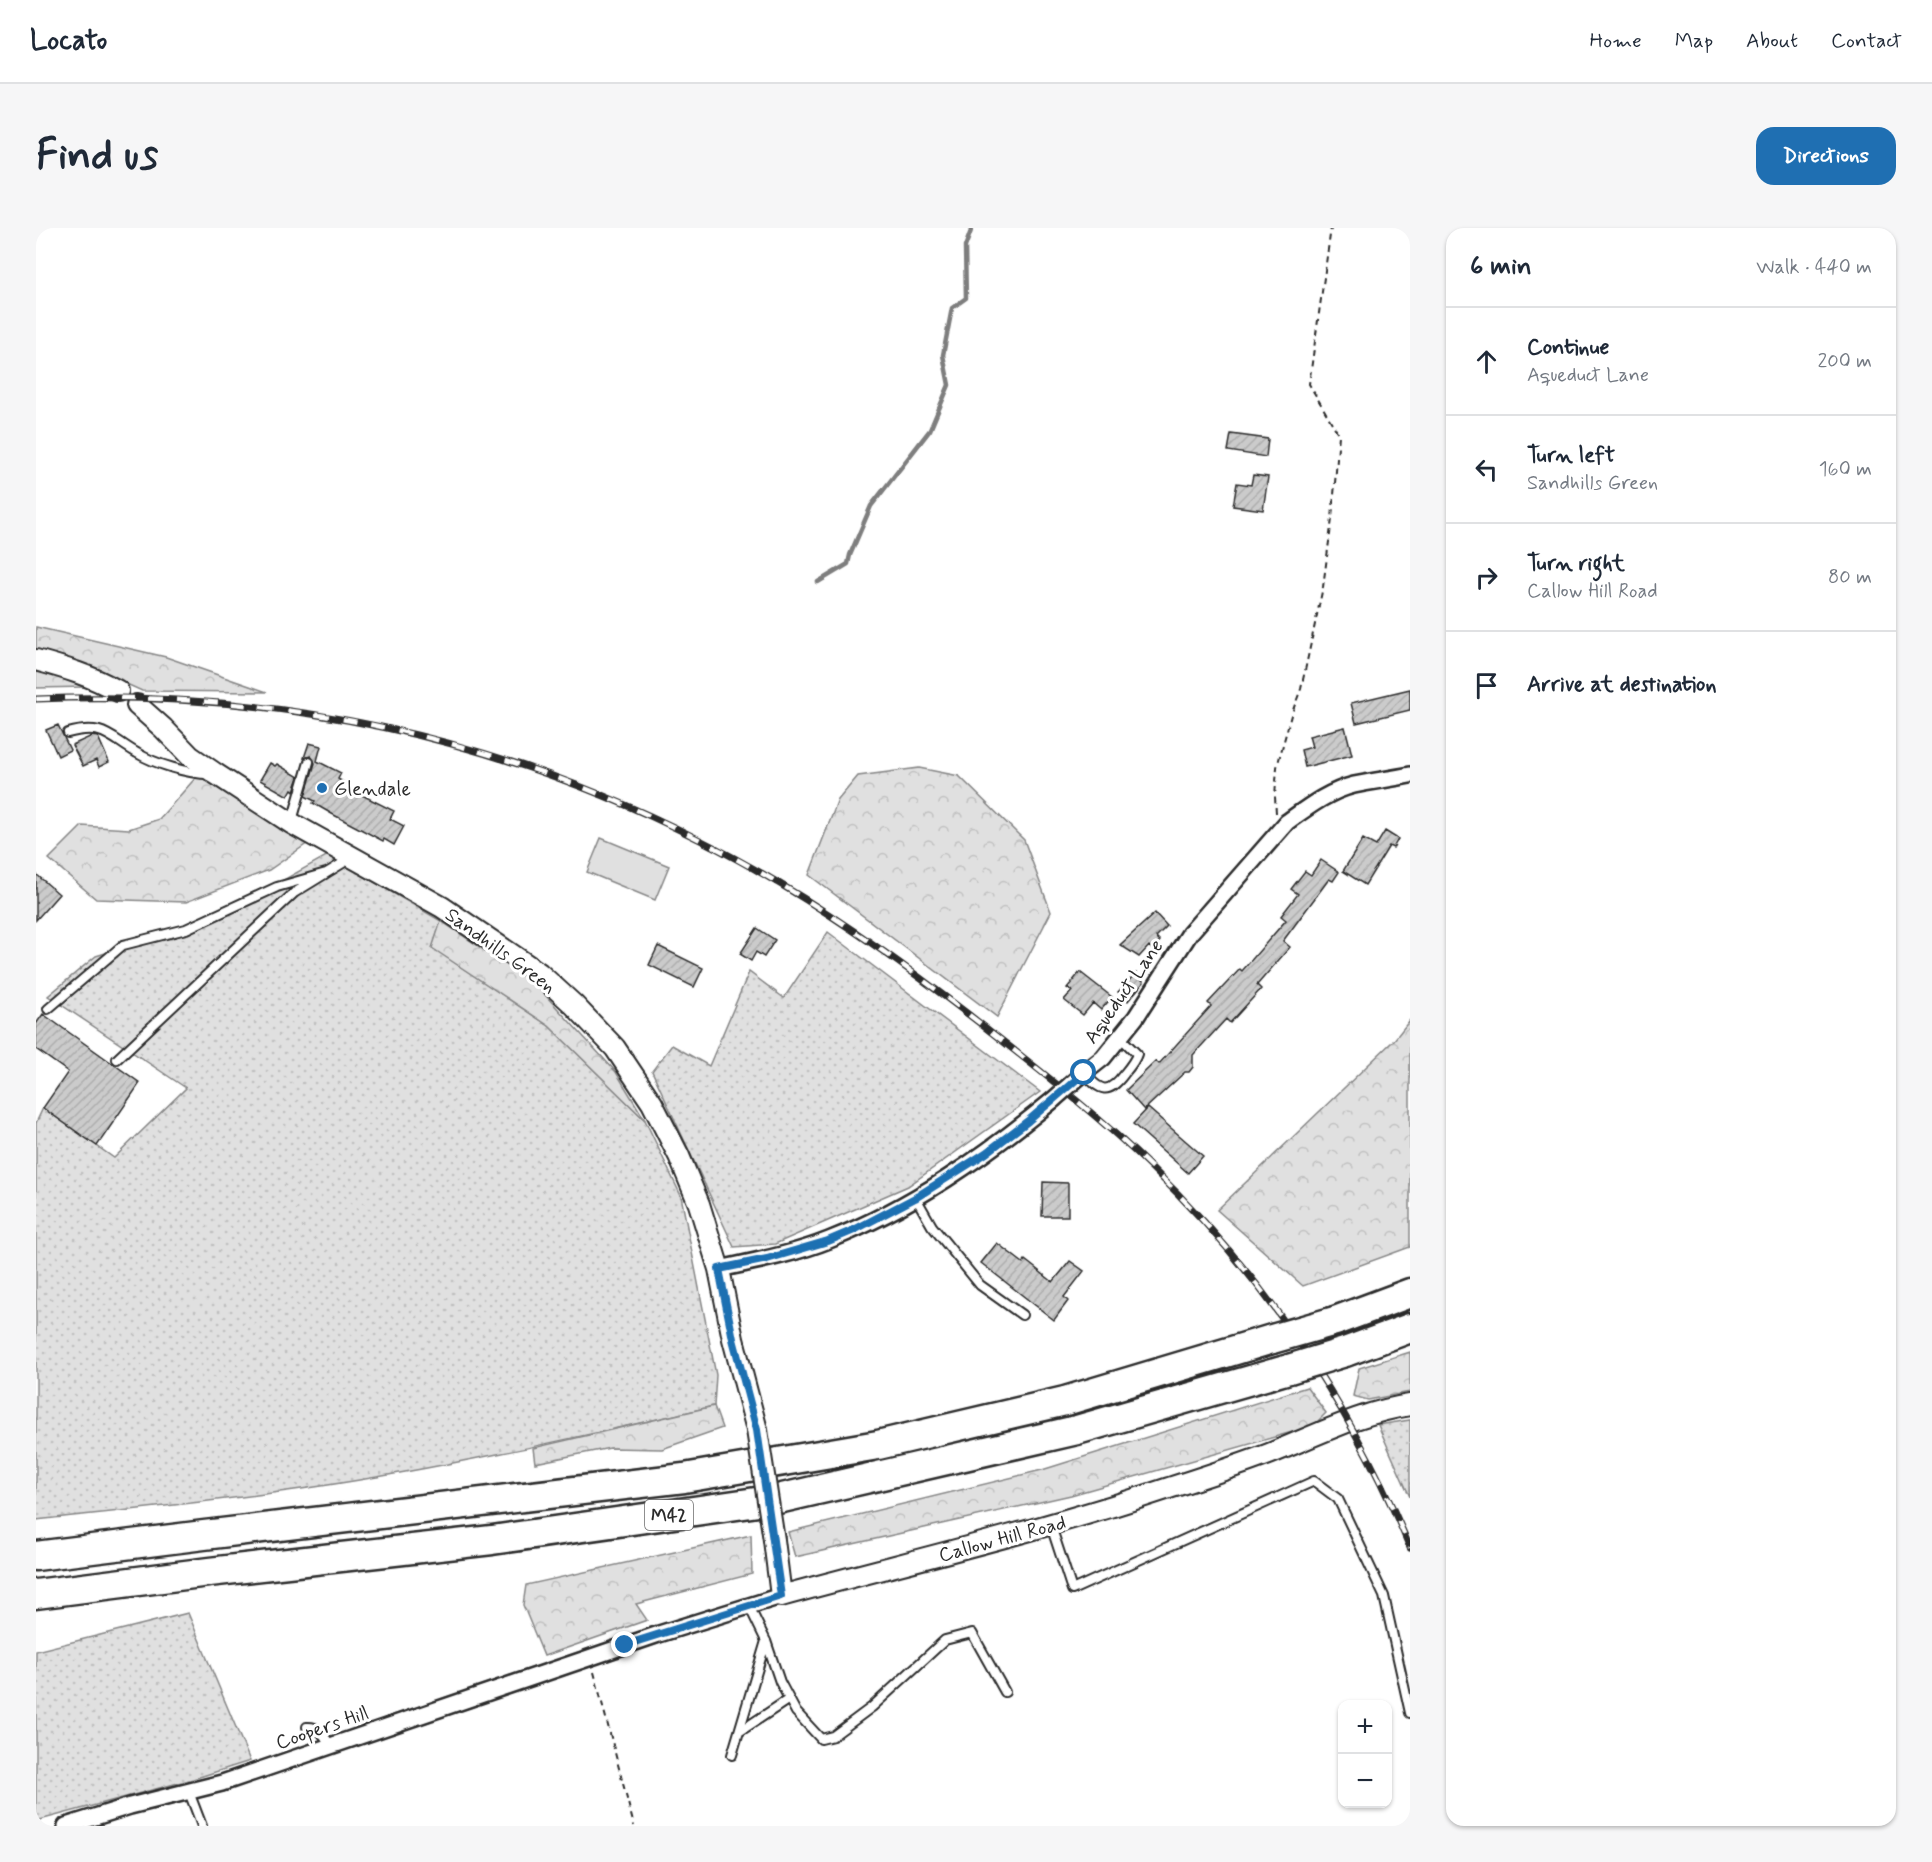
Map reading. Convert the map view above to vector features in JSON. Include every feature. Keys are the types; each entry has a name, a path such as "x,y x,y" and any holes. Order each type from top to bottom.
{"highway":[{"name":"M42","path":"36,1556 684,1478 878,1445 1065,1401 1335,1321 1410,1293"},
{"name":"M42","path":"36,1594 492,1540 778,1499 1077,1430 1290,1369 1410,1328"}],"street":[{"path":"36,660 99,680 118,690 137,705"},
{"name":"Sandhills Green","path":"137,705 190,756 216,774 291,823 442,907 539,973 574,1005 615,1048 652,1103 679,1156 699,1204 719,1269 733,1339 757,1430 781,1596"},
{"name":"Aqueduct Lane","path":"719,1269 767,1259 828,1241 854,1230 916,1198 986,1153 1102,1058 1141,1009 1190,933 1287,822 1330,794 1353,786 1410,775"},
{"name":"Callow Hill Road","path":"589,1658 781,1596 1051,1525 1269,1454 1364,1416 1410,1405"},
{"name":"Coopers Hill","path":"66,1826 130,1806 222,1783 589,1658"}],"lane":[{"path":"69,733 82,729 94,729 107,733 138,754 153,760 199,774 216,774"},
{"path":"291,823 309,762"},
{"path":"117,1059 294,893 352,857"},
{"path":"48,1009 123,945 186,929 277,887 326,873"},
{"path":"1081,1075 1102,1089 1116,1085 1137,1054 1120,1037"},
{"path":"916,1198 932,1226 980,1285 1022,1315"},
{"path":"1051,1525 1072,1590 1314,1481 1338,1499 1384,1596 1410,1713"},
{"path":"749,1606 766,1641 780,1682 796,1712 821,1739 833,1736 872,1707 945,1640 972,1633 1005,1692"},
{"path":"732,1755 766,1641"},
{"path":"739,1732 789,1699"},
{"path":"307,1727 318,1728 331,1746"},
{"path":"189,1791 202,1826"}],"path":[{"path":"1277,833 1275,797 1277,767 1291,715 1301,689 1323,587 1332,519 1339,435 1309,384 1331,228"},
{"path":"589,1658 634,1826"}],"green space":[{"path":"36,627 166,657 267,692 142,691 109,676 36,653"},
{"path":"36,665 87,681 86,687 36,688"},
{"path":"919,768 959,776 1024,840 1051,912 997,1017 809,875 838,800 858,776"},
{"path":"199,774 308,843 269,870 186,902 96,899 49,859 82,826 129,829 159,819"},
{"path":"601,838 669,866 655,900 587,872"},
{"path":"328,855 441,921 433,948 549,1026 645,1120 681,1196 716,1375 714,1406 516,1450 365,1479 245,1497 36,1520 36,1123 43,1108 114,1158 186,1088 48,996 96,956 210,921"},
{"path":"441,921 535,984 616,1072 645,1120 549,1026 432,948"},
{"path":"828,932 1040,1092 908,1186 775,1244 734,1247 652,1071 672,1045 709,1066 749,972 784,998"},
{"path":"1410,1020 1410,1247 1303,1286 1217,1210 1394,1040"},
{"path":"1410,1352 1410,1392 1368,1400 1353,1396 1359,1368"},
{"path":"1307,1387 1326,1413 1313,1426 1071,1495 795,1557 788,1532 1042,1470"},
{"path":"714,1406 722,1428 662,1449 610,1448 535,1463 533,1448"},
{"path":"1410,1420 1410,1497 1378,1425"},
{"path":"751,1535 752,1574 636,1604 647,1620 544,1656 523,1605 526,1585"},
{"path":"188,1613 250,1761 193,1779 36,1821 36,1651"}],"building":[{"path":"1231,434 1268,439 1266,457 1228,451"},
{"path":"1253,475 1268,477 1263,510 1233,506 1237,483 1251,485"},
{"path":"1410,689 1410,710 1356,723 1351,703"},
{"path":"58,725 70,750 58,756 46,730"},
{"path":"1345,727 1352,755 1305,767 1301,750 1312,747 1309,736"},
{"path":"92,736 98,737 109,762 99,767 96,760 83,766 72,745"},
{"path":"309,743 321,746 317,761 341,773 338,779 346,784 346,787 394,811 390,819 404,826 394,845 332,814 305,796 315,763 311,756 304,758"},
{"path":"270,763 275,766 277,764 299,777 294,791 292,789 288,796 260,780"},
{"path":"1385,831 1398,839 1393,848 1389,846 1365,885 1343,871 1363,839 1376,846"},
{"path":"1321,860 1339,872 1333,881 1329,879 1283,941 1290,947 1257,985 1261,989 1230,1023 1226,1019 1193,1055 1193,1067 1189,1072 1185,1072 1144,1110 1126,1090 1156,1061 1159,1064 1211,1006 1208,1003 1240,969 1242,971 1286,920 1281,916 1298,894 1291,889 1305,871 1311,875"},
{"path":"36,874 59,894 36,920"},
{"path":"1155,913 1167,926 1156,937 1160,941 1152,949 1149,946 1139,957 1120,945"},
{"path":"757,928 775,940 764,957 756,952 751,961 740,954"},
{"path":"658,946 703,968 694,987 649,965"},
{"path":"1080,972 1112,997 1101,1010 1093,1003 1083,1015 1064,1000 1072,991 1067,988"},
{"path":"1136,973 1144,982 1128,1001 1118,992"},
{"path":"43,1014 140,1083 97,1146 43,1108 68,1072 36,1049 36,1024"},
{"path":"1148,1108 1203,1156 1188,1173 1133,1124"},
{"path":"1043,1182 1068,1183 1068,1216 1042,1216"},
{"path":"997,1243 1023,1263 1025,1260 1053,1282 1070,1261 1084,1271 1064,1297 1068,1301 1054,1320 981,1263"}],"waterway":[{"path":"818,582 848,564 871,506 930,430 949,385 943,355 952,308 966,298 965,247 972,228"}],"railway":[{"path":"36,699 123,698 209,702 294,711 377,726 460,746 541,772 621,803 740,861 818,907 929,984 1058,1085 1115,1133 1192,1208 1266,1297 1300,1344 1360,1443 1410,1548"}],"place":[{"name":"Glendale","path":"322,788"}],"route":[{"path":"625,1645 781,1596 757,1430 733,1339 719,1269 767,1259 828,1241 915,1198 986,1153 1084,1073"}]}
